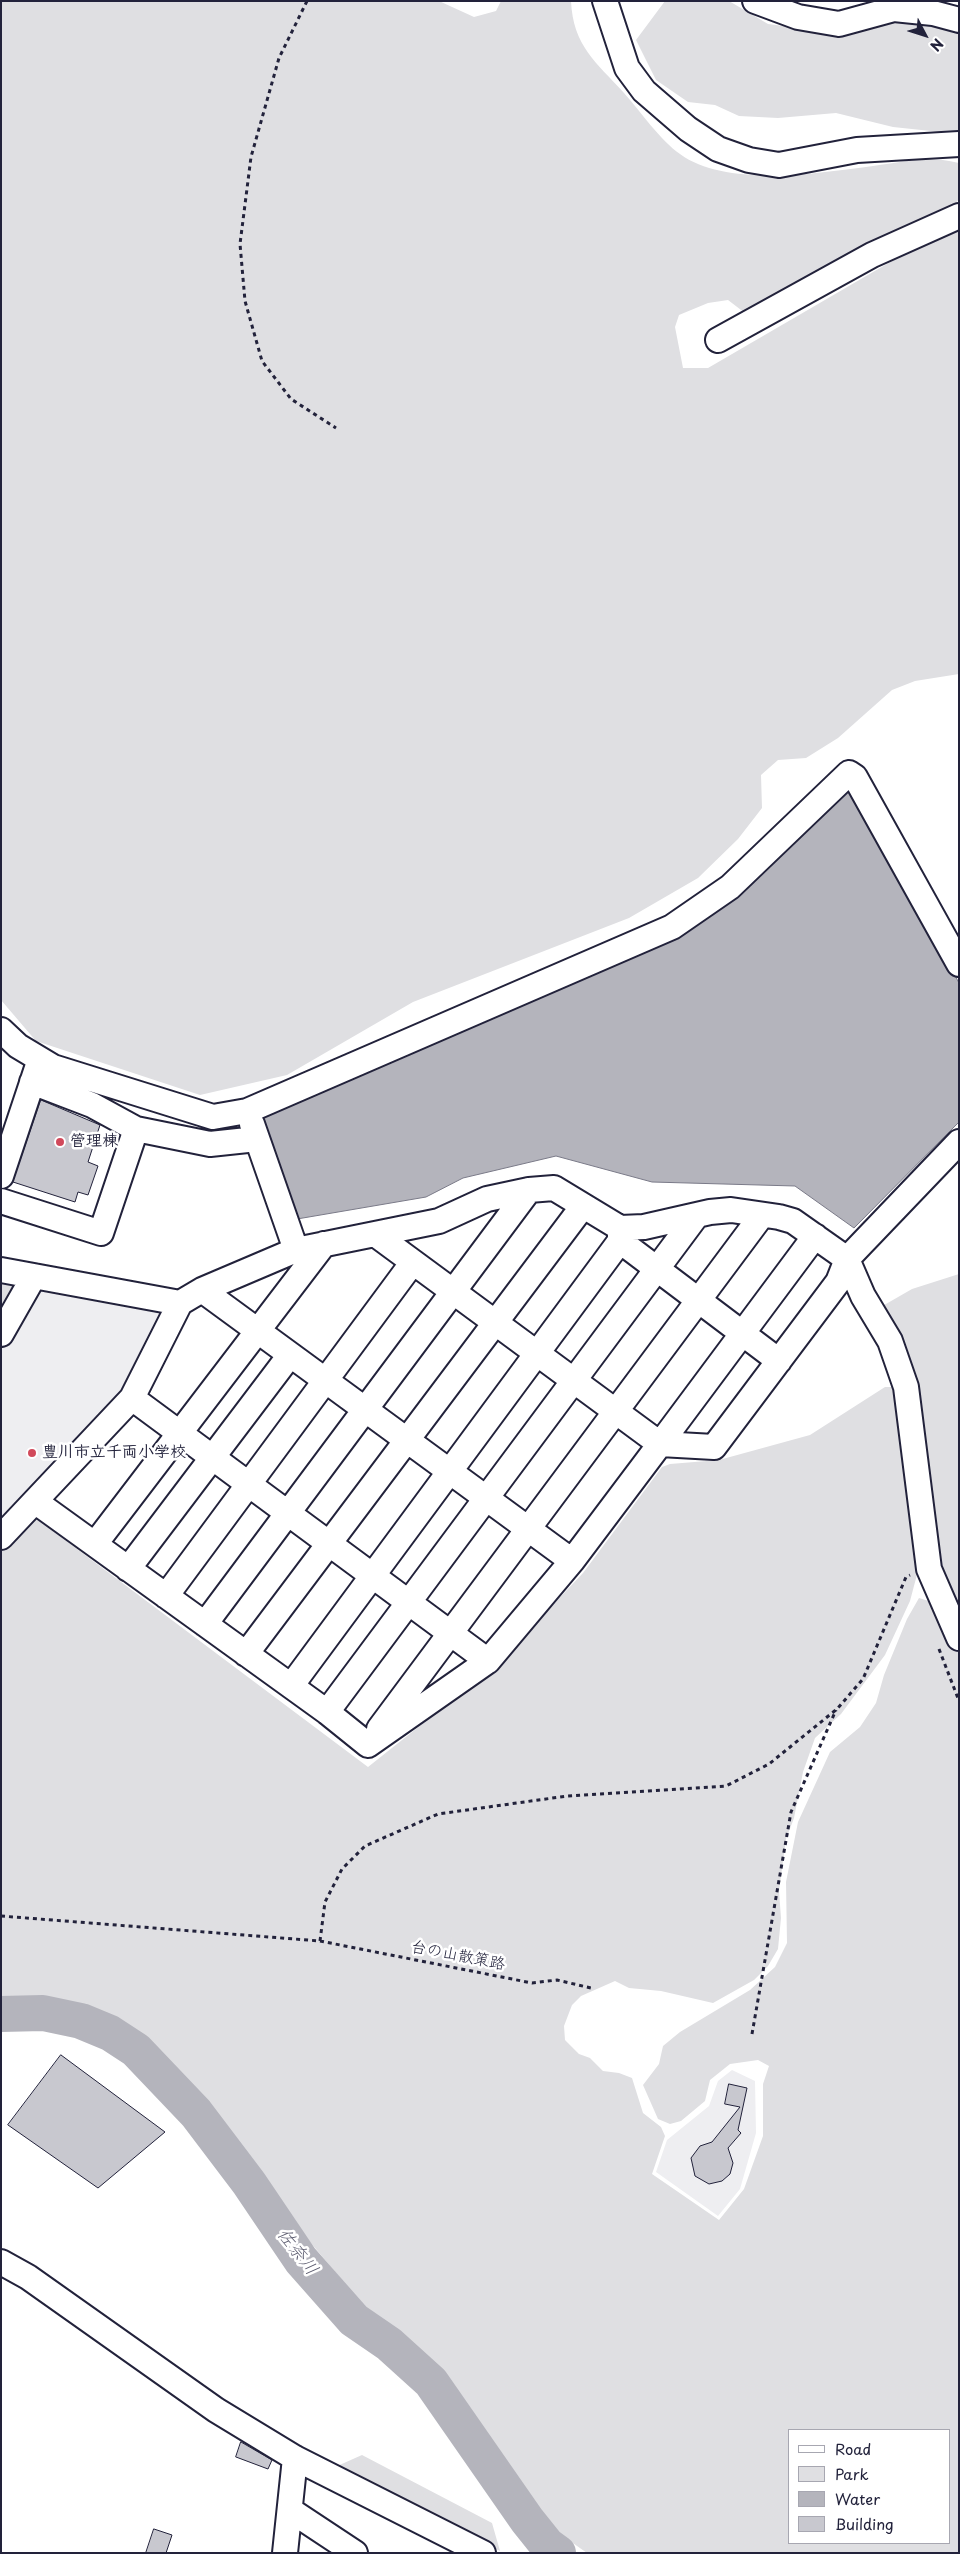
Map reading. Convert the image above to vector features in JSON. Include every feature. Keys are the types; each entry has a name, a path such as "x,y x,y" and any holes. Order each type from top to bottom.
{"street":[{"path":"605,1 627,68 644,91 688,129 718,149 749,160 779,165 857,150 959,144"},
{"path":"755,1 799,9 839,24 894,9 933,13 959,20"},
{"path":"718,340 872,254 959,216"},
{"path":"36,1072 213,1117 247,1111 672,927 730,887 850,773 855,777 959,964"},
{"path":"1,1030 18,1046 36,1072 136,1129 210,1144 257,1139"},
{"path":"1,1176 36,1072"},
{"path":"247,1111 296,1250"},
{"path":"1,1201 101,1233 136,1129"},
{"path":"374,1234 660,1444 714,1447 838,1282 847,1259 959,1142"},
{"path":"1,1537 132,1398 180,1303 202,1290 296,1250 439,1221 487,1199 529,1190 554,1188 583,1206 620,1234 657,1269 779,1361"},
{"path":"205,1624 529,1190"},
{"path":"246,1654 583,1206"},
{"path":"291,1686 537,1354 620,1234 697,1215 731,1210 793,1221 847,1259 863,1296 890,1341 906,1387 929,1569 959,1638"},
{"path":"327,1712 697,1215"},
{"path":"368,1744 762,1215"},
{"path":"368,1744 488,1661 572,1561 816,1236"},
{"path":"95,1544 324,1244"},
{"path":"166,1596 413,1262"},
{"path":"1,1270 180,1303"},
{"path":"1,1334 34,1276"},
{"path":"202,1290 572,1561"},
{"path":"128,1569 290,1354"},
{"path":"132,1398 488,1661"},
{"path":"36,1502 327,1712 368,1744"},
{"path":"1,2262 28,2277 216,2410 295,2458 483,2553"},
{"path":"285,2553 295,2458"},
{"path":"290,2510 355,2553"}],"path":[{"path":"307,1 279,58 251,157 240,244 245,301 262,361 291,399 336,428"},
{"path":"320,1941 325,1902 342,1869 365,1846 438,1814 567,1796 726,1786 768,1764 837,1709 863,1679 906,1577 929,1569"},
{"path":"752,2034 791,1812 837,1709"},
{"name":"台の山散策路","path":"1,1916 320,1941 532,1983 557,1980 590,1988"}],"shaded area":[{"name":"豊川市立千両小学校","path":"1,1280 157,1308 162,1317 125,1389 1,1517"},
{"path":"732,2070 755,2081 756,2133 740,2189 718,2216 656,2172 667,2140 709,2106 718,2081"}],"green space":[{"path":"1,1 439,1 474,17 496,11 501,1 571,1 576,30 581,42 595,62 665,141 680,154 699,165 747,175 774,175 827,172 925,159 959,163 959,199 947,213 745,313 728,300 708,303 679,315 675,327 683,368 708,368 959,222 959,674 915,681 892,690 838,738 806,758 778,760 761,775 762,808 738,839 698,878 629,918 413,1002 287,1075 200,1095 36,1041 1,1000"},
{"path":"665,1 729,1 768,24 791,27 864,10 959,29 959,134 893,127 836,113 778,118 739,116 715,105 688,102 656,80 636,40"},
{"path":"959,1274 959,1624 940,1574 879,1308 912,1289"},
{"path":"1,1282 11,1283 13,1287 1,1307"},
{"path":"885,1387 897,1387 919,1567 910,1601 885,1655 841,1714 815,1738 803,1772 794,1818 786,1839 779,1891 781,1918 778,1949 768,1966 754,1980 713,2003 661,1991 629,1988 615,1981 581,1996 572,2005 564,2026 565,2040 579,2054 590,2058 603,2071 619,2073 632,2078 643,2113 661,2127 665,2136 652,2174 719,2220 744,2189 763,2136 763,2084 769,2066 758,2060 730,2064 710,2080 705,2101 681,2121 670,2124 658,2119 643,2085 659,2064 663,2046 680,2032 750,1990 775,1967 787,1943 786,1882 798,1822 830,1752 860,1727 876,1703 884,1675 907,1619 919,1598 935,1603 959,1653 959,2553 587,2553 560,2534 521,2493 189,2098 143,2048 122,2031 98,2018 57,2010 1,2010 1,1548 33,1516 368,1767 494,1667 583,1573 662,1467 670,1464 719,1460 810,1435"},
{"path":"362,2455 492,2523 500,2551 335,2467"}],"water":[{"path":"849,782 959,983 959,1122 854,1228 795,1186 652,1182 556,1156 463,1178 426,1197 297,1219 260,1109 660,942"}],"building":[{"name":"管理棟","path":"41,1100 100,1125 88,1162 98,1166 88,1195 78,1192 75,1202 13,1182"},
{"path":"61,2055 165,2132 98,2188 8,2125"},
{"path":"729,2084 747,2088 738,2130 741,2133 728,2148 733,2163 730,2174 722,2181 709,2184 695,2176 691,2158 700,2146 712,2142 740,2107 725,2104"},
{"path":"241,2442 272,2460 268,2469 236,2457"},
{"path":"154,2529 172,2535 166,2553 146,2553"}],"waterway":[{"name":"佐奈川","path":"1,2014 43,2013 81,2021 110,2033 136,2050 196,2113 249,2183 301,2260 354,2320 389,2344 431,2382 527,2520 547,2545 558,2553"}],"place":[{"name":"管理棟","path":"60,1142"},
{"name":"豊川市立千両小学校","path":"32,1453"}]}
